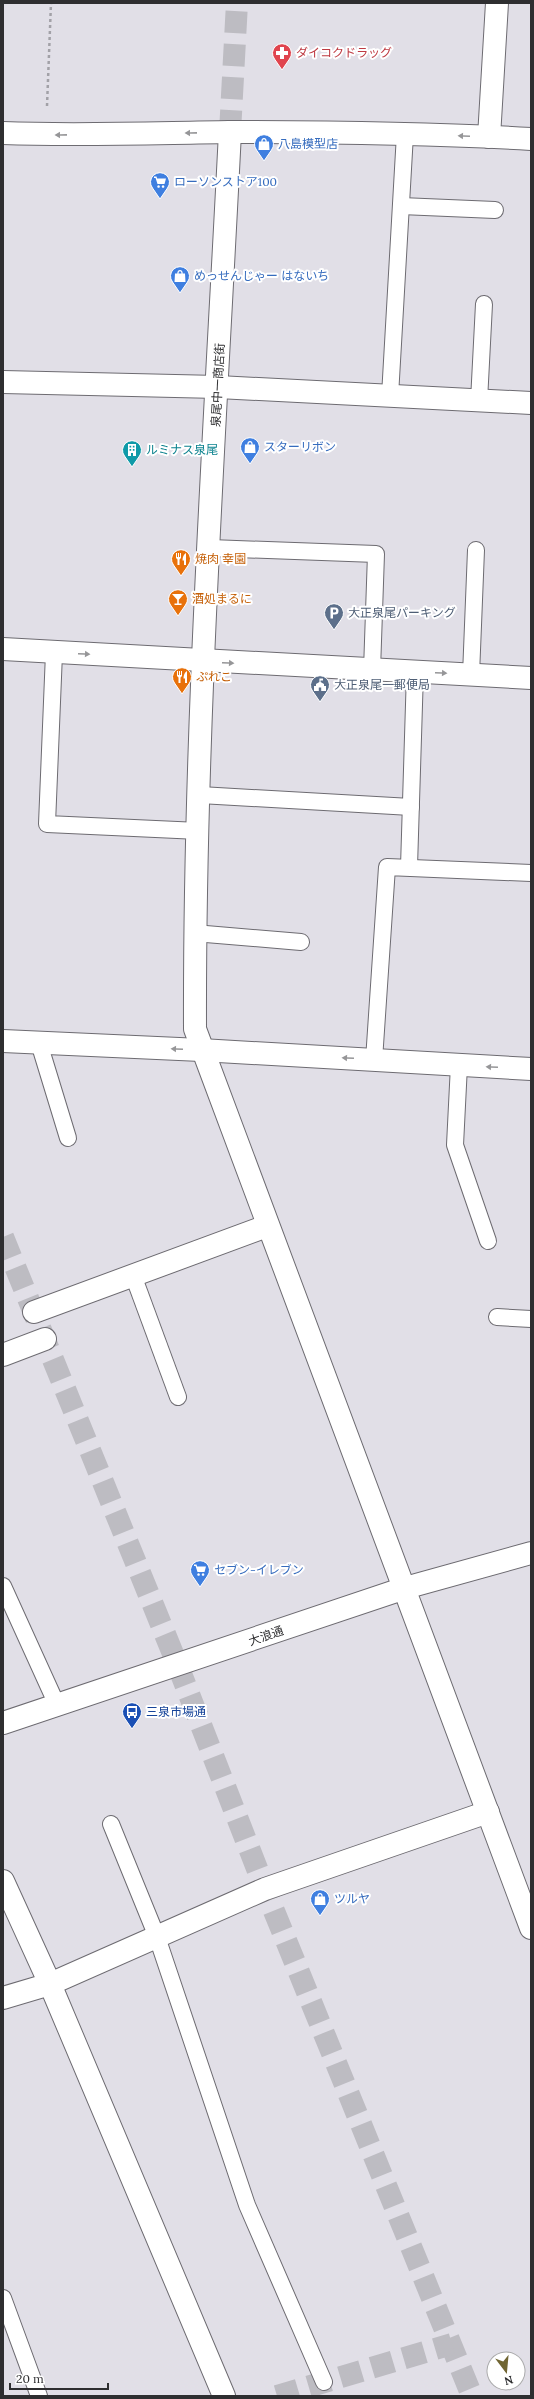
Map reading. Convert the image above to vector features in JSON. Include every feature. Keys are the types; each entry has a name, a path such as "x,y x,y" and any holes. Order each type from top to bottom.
{"street":[{"path":"489,136 497,3"},
{"path":"3,133 45,135 230,132 406,134 489,136 531,139"},
{"name":"泉尾中一商店街","path":"230,132 204,661 199,832 194,933 195,1029 201,1050 405,1588 531,1927"},
{"path":"3,382 218,387 531,403"},
{"path":"3,649 531,678"},
{"path":"3,1041 201,1050 531,1069"},
{"path":"34,1312 267,1226"},
{"path":"3,1354 45,1340"},
{"name":"大浪通","path":"3,1723 405,1588 531,1553"},
{"path":"3,1998 50,1984 265,1889 488,1812"},
{"path":"3,1881 50,1984 224,2396"}],"lane":[{"path":"390,396 406,134"},
{"path":"401,206 495,210"},
{"path":"479,401 484,304"},
{"path":"210,548 376,554 372,670"},
{"path":"471,675 476,550"},
{"path":"54,653 47,824 199,832"},
{"path":"409,867 415,672"},
{"path":"200,795 411,807"},
{"path":"374,1060 387,867 531,873"},
{"path":"194,933 301,942"},
{"path":"39,1043 68,1138"},
{"path":"460,1065 455,1145 488,1241"},
{"path":"133,1275 178,1397"},
{"path":"497,1318 531,1319"},
{"path":"3,1586 57,1705"},
{"path":"112,1824 157,1937 247,2205 324,2382"},
{"path":"3,2298 39,2396"}],"path":[{"path":"45,135 51,3"}],"tunnel":[{"path":"230,132 237,3"},
{"path":"3,1237 178,1666 265,1889 472,2396"},
{"path":"277,2396 452,2344"}],"place":[{"name":"ダイコクドラッグ","path":"282,70"},
{"name":"八島模型店","path":"264,161"},
{"name":"ローソンストア100","path":"160,199"},
{"name":"めっせんじゃー はないち","path":"180,293"},
{"name":"スターリボン","path":"250,464"},
{"name":"ルミナス泉尾","path":"132,467"},
{"name":"焼肉 幸園","path":"181,576"},
{"name":"酒処まるに","path":"178,616"},
{"name":"大正泉尾パーキング","path":"334,630"},
{"name":"ぷれこ","path":"182,694"},
{"name":"大正泉尾一郵便局","path":"320,702"},
{"name":"セブン-イレブン","path":"200,1587"},
{"name":"三泉市場通","path":"132,1729"},
{"name":"ツルヤ","path":"320,1916"}]}
